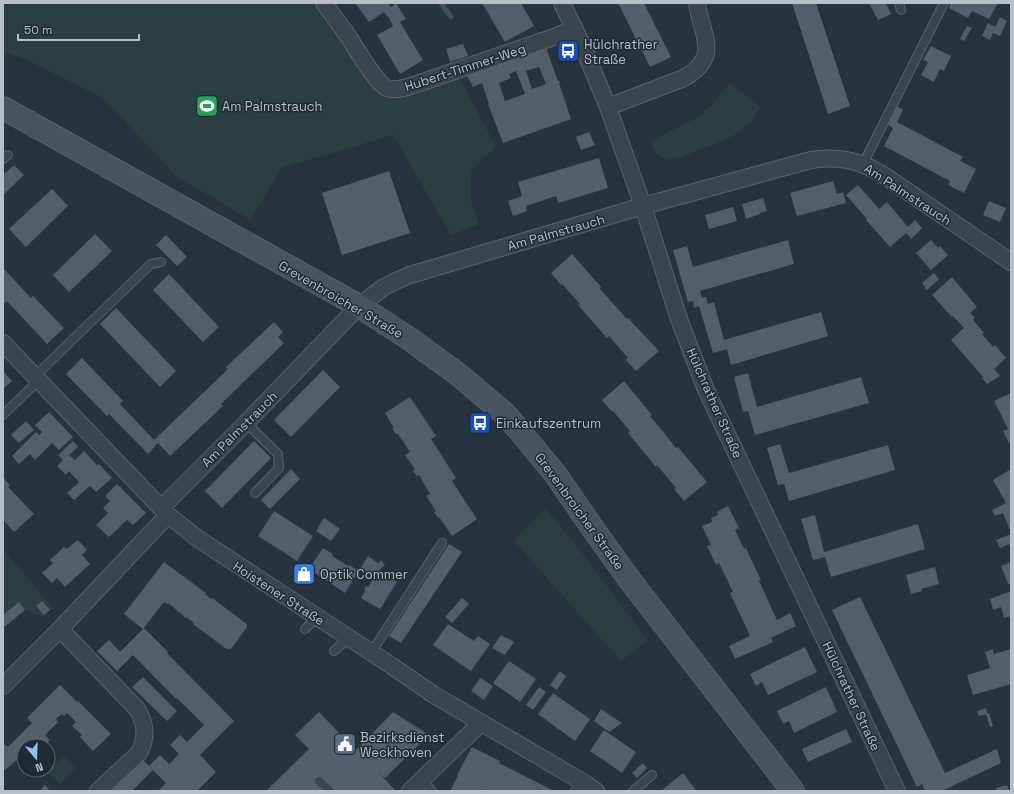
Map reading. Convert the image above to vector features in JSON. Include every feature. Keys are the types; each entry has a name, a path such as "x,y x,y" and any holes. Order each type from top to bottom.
{"main road":[{"name":"Grevenbroicher Straße","path":"3,108 359,306 411,340 459,375 505,414 556,475 629,579 793,791"}],"street":[{"name":"Hubert-Timmer-Weg","path":"324,3 373,74 384,87 389,89 399,89 411,86 554,37 575,28"},
{"name":"Hülchrather Straße","path":"562,3 575,28 608,107 643,206 679,318 706,390 897,791"},
{"path":"608,107 684,78 692,73 702,63 707,46 697,3"},
{"name":"Am Palmstrauch","path":"3,686 60,629 164,512 246,423 359,306 384,287 410,275 643,206 811,160 834,158 863,164 885,176 1011,262"},
{"name":"Hoistener Straße","path":"3,343 164,512 197,538 434,695 482,723 578,786 596,791"},
{"path":"60,629 137,709 143,722 143,746 139,753 98,791"},
{"path":"410,791 426,785 482,723"}],"lane":[{"path":"863,164 944,3"},
{"path":"3,415 37,378 151,264 161,262"},
{"path":"246,423 278,454 279,468 255,493"},
{"path":"371,653 442,543"},
{"path":"305,629 317,618"},
{"path":"334,651 348,638"},
{"path":"633,791 652,775"},
{"path":"319,781 330,791"}],"green space":[{"path":"12,3 316,3 340,35 375,91 392,98 402,96 459,76 496,147 471,171 471,201 479,224 451,235 393,135 281,168 251,220 176,176 103,98 24,59 3,51 3,9"},
{"path":"730,83 761,107 750,123 733,136 710,146 681,157 668,160 661,157 657,153 651,141 698,117 711,106"},
{"path":"546,509 576,545 648,640 621,661 514,541"},
{"path":"3,549 53,608 43,617 25,610 3,628"},
{"path":"64,756 76,768 60,784 54,778 56,778 56,764"}],"building":[{"path":"355,3 388,3 391,7 396,3 406,19 400,22 423,60 400,74 377,35 393,26 389,18 384,12 369,22"},
{"path":"482,3 521,3 534,26 505,42"},
{"path":"618,3 644,3 671,57 650,67"},
{"path":"792,3 816,3 850,106 828,114"},
{"path":"869,3 886,3 891,14 878,20"},
{"path":"951,3 998,3 989,19 972,11 968,18 949,8"},
{"path":"1000,17 1007,21 1000,36 993,33 990,40 982,36 988,23 995,27"},
{"path":"967,26 972,28 964,41 960,39"},
{"path":"463,44 468,56 450,62 446,49"},
{"path":"931,46 951,56 944,71 940,69 934,82 921,75 928,62 923,60"},
{"path":"546,48 558,81 559,80 571,119 503,143 488,104 482,83 473,87 466,74","holes":["539,67 546,84 532,89 526,71","516,71 525,94 505,101 499,83 511,78 509,74"]},
{"path":"897,106 903,110 897,122 963,157 960,161 976,169 964,193 948,185 950,181 884,146 893,128 887,124"},
{"path":"589,132 595,145 581,150 576,137"},
{"path":"599,158 608,188 558,203 556,196 526,206 527,211 513,216 508,201 522,196 518,182"},
{"path":"14,165 24,175 3,195 3,175"},
{"path":"389,171 410,233 342,255 322,193"},
{"path":"833,181 837,194 843,192 846,203 797,216 790,193"},
{"path":"858,185 879,209 887,202 908,227 915,220 922,228 911,239 906,233 890,247 846,195"},
{"path":"52,189 68,206 26,247 9,229"},
{"path":"763,198 767,211 746,219 742,204"},
{"path":"989,201 1006,208 1000,222 983,215"},
{"path":"733,207 737,221 709,229 705,215"},
{"path":"95,234 112,251 69,292 53,275"},
{"path":"166,235 187,257 177,266 156,245"},
{"path":"788,240 794,264 700,291 702,298 706,297 708,304 714,302 724,340 821,312 828,336 731,365 727,349 713,353 699,306 694,308 693,301 688,302 673,250 687,246 693,267"},
{"path":"931,240 938,248 940,246 948,255 931,270 916,253"},
{"path":"572,254 601,287 600,289 659,351 636,371 626,360 628,358 609,336 607,338 578,305 580,304 551,273"},
{"path":"3,268 31,298 33,296 64,328 47,344 7,301 5,303 3,302"},
{"path":"934,273 939,279 927,290 922,283"},
{"path":"169,274 219,327 203,342 153,290"},
{"path":"952,277 977,307 970,313 975,318 973,320 984,333 982,334 993,347 995,345 1006,358 994,369 1000,376 987,384 982,378 983,377 951,340 964,328 932,295"},
{"path":"116,308 176,371 160,387 100,324"},
{"path":"274,322 283,332 278,337 284,343 221,404 223,406 170,456 158,443 148,454 109,414 107,416 66,374 82,358 123,401 120,404 154,440 228,369 226,367"},
{"path":"323,370 340,387 291,437 274,420"},
{"path":"3,371 12,381 3,389"},
{"path":"748,373 757,407 861,377 869,403 755,435 748,411 743,412 734,377"},
{"path":"624,381 652,415 650,416 676,448 678,447 707,482 684,501 674,489 676,488 657,465 656,467 628,433 630,431 602,400"},
{"path":"1011,393 1010,445 1003,431 1008,429 994,401"},
{"path":"410,397 436,436 431,439 456,478 452,481 477,519 452,536 434,512 436,511 426,496 430,494 419,475 417,476 413,471 415,469 405,455 410,452 398,434 396,434 392,429 394,428 385,413"},
{"path":"49,412 73,437 59,450 52,443 35,460 30,454 19,464 12,456 36,432 39,435 42,432 35,425"},
{"path":"26,421 34,430 19,443 11,435"},
{"path":"73,441 78,447 69,455 75,460 84,451 112,478 96,492 90,486 74,500 67,493 79,482 69,471 66,475 57,466 63,460 58,455"},
{"path":"254,441 271,458 222,508 205,491"},
{"path":"780,444 789,473 888,445 895,470 789,501 784,484 778,485 767,448"},
{"path":"291,469 300,479 270,509 261,500"},
{"path":"1011,469 1011,533 1003,513 995,516 992,510 1006,503 993,480"},
{"path":"3,477 10,485 8,487 34,514 14,532 3,520"},
{"path":"117,484 146,513 133,525 127,520 109,537 96,525 108,513 103,508 110,501 105,496"},
{"path":"728,506 739,528 735,530 744,549 746,548 761,580 759,581 777,620 790,613 796,626 771,638 773,642 735,659 729,646 750,636 730,593 733,592 719,563 716,565 707,546 711,545 702,526 712,522 711,518 718,515 717,512"},
{"path":"274,511 313,536 297,561 258,536"},
{"path":"815,515 824,552 918,524 925,549 831,577 825,557 813,560 801,519"},
{"path":"324,518 340,529 331,541 316,531"},
{"path":"1011,534 1011,549 1009,544 1000,548 996,540"},
{"path":"78,540 87,550 82,555 90,564 65,587 57,578 52,583 42,573 53,563 50,560 64,547 67,549"},
{"path":"449,544 462,552 401,643 389,636"},
{"path":"323,548 333,554 332,556 359,571 345,593 309,569"},
{"path":"368,556 378,563 381,560 385,565 379,570 397,582 380,609 361,598 366,586 368,587 374,578 360,569"},
{"path":"164,562 206,593 205,594 211,599 212,598 247,624 247,627 231,649 225,648 168,603 167,604 164,602 143,629 124,614"},
{"path":"1011,562 1011,584 1008,584 1001,566"},
{"path":"935,567 939,584 921,589 922,591 911,594 906,575"},
{"path":"1011,591 1011,616 1004,618 1001,607 993,610 990,599"},
{"path":"860,597 945,773 997,749 1001,763 942,791 925,791 922,784 917,787 832,610"},
{"path":"462,598 469,604 452,623 445,617"},
{"path":"42,601 50,610 44,615 36,606"},
{"path":"19,602 25,610 3,628 3,615"},
{"path":"448,624 474,641 478,636 490,644 471,671 433,645"},
{"path":"144,628 234,721 200,755 216,772 197,791 158,791 166,783 153,770 132,791 111,791 143,760 149,766 160,755 169,764 179,754 170,745 180,735 187,742 204,725 133,655 117,671 97,651 109,640 120,652"},
{"path":"501,635 514,642 505,655 492,648"},
{"path":"805,647 817,672 768,695 762,682 756,686 750,674"},
{"path":"993,649 994,654 1011,649 1011,684 973,695 967,675 990,668 985,652"},
{"path":"509,661 536,679 520,702 493,683"},
{"path":"560,671 566,676 557,690 550,685"},
{"path":"143,677 177,711 167,721 132,687"},
{"path":"480,678 493,686 484,700 471,691"},
{"path":"60,685 111,734 93,751 80,737 82,735 72,726 76,722 67,713 64,716 62,714 56,719 58,722 45,735 48,738 17,738 32,723 27,718"},
{"path":"539,687 546,692 533,710 526,705"},
{"path":"826,687 837,712 794,733 789,721 783,724 777,711"},
{"path":"553,693 590,719 575,741 538,714"},
{"path":"986,708 987,714 979,716 977,711"},
{"path":"601,709 622,723 609,732 594,721"},
{"path":"319,712 356,750 393,712 429,735 385,778 379,773 396,791 266,791 309,749 295,735"},
{"path":"989,713 993,726 990,727 986,714"},
{"path":"846,729 852,742 808,762 802,749"},
{"path":"604,730 636,752 622,773 590,751"},
{"path":"16,739 16,761 5,770 3,768 3,743 8,747"},
{"path":"472,747 500,761 499,763 554,791 488,791 485,789 484,791 450,791"},
{"path":"643,763 647,768 637,778 632,773"},
{"path":"683,773 695,789 693,791 661,791"},
{"path":"45,785 50,791 40,791"},
{"path":"1007,785 1009,791 997,791 996,788"}],"waterway":[{"path":"441,3 451,17"}],"place":[{"name":"Hülchrather Straße","path":"568,51"},
{"name":"Am Palmstrauch","path":"207,106"},
{"name":"Einkaufszentrum","path":"480,423"},
{"name":"Optik Commer","path":"304,574"},
{"name":"Bezirksdienst Weckhoven","path":"345,744"}]}
